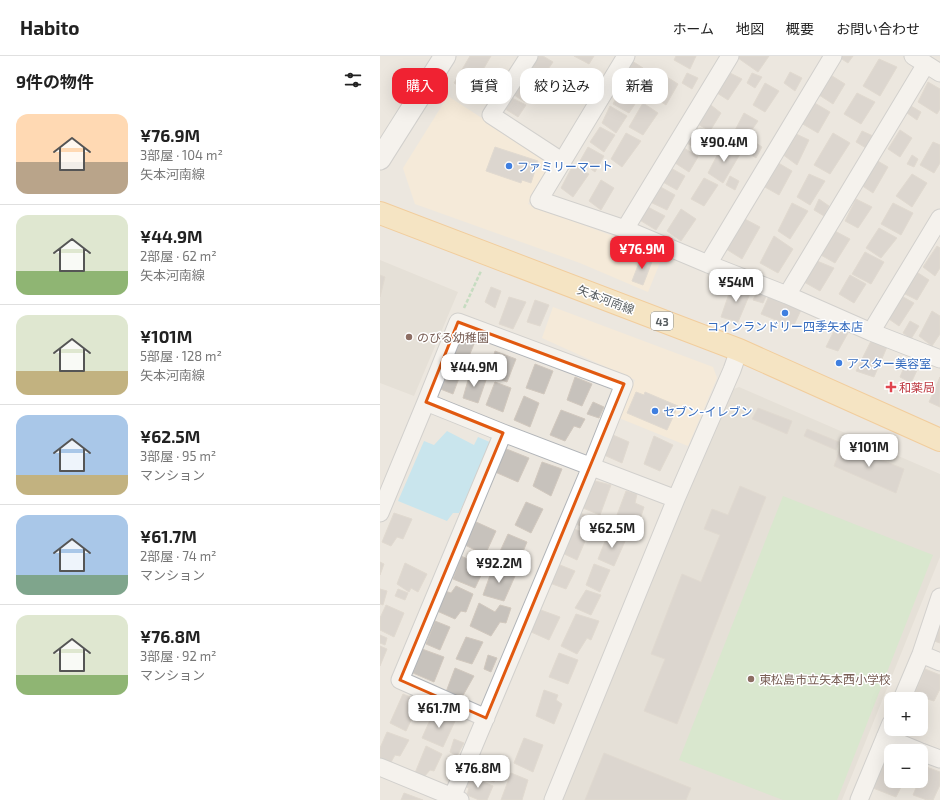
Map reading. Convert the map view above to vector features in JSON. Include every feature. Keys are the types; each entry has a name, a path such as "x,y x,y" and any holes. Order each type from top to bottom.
{"main road":[{"name":"矢本河南線","path":"380,213 739,350 940,440"}],"street":[{"path":"380,159 445,56"},
{"path":"529,56 491,115 563,162"},
{"path":"626,56 539,200 625,229 787,295 871,332 940,360"},
{"path":"625,229 730,56"},
{"path":"708,264 833,56"},
{"path":"787,295 919,60 940,73"},
{"path":"871,332 940,218"},
{"path":"380,513 458,322 624,384 486,718 455,799 380,767"},
{"path":"553,800 676,499 732,370 739,350"},
{"path":"426,402 676,499"},
{"path":"486,718 400,680 503,433"},
{"path":"905,692 921,654 940,598"},
{"path":"921,654 940,662"},
{"path":"859,800 886,736"},
{"path":"897,736 909,744"},
{"path":"928,754 940,759"}],"path":[{"path":"458,322 488,254"}],"highlighted area":[{"path":"458,322 624,384 486,718 400,680 503,433 426,402"}],"shaded area":[{"path":"448,96 456,101 456,104 460,104 543,158 547,171 528,204 663,255 648,292 580,263 415,204 403,168 443,104 448,104"},
{"name":"のびる幼稚園","path":"380,260 458,292 414,396 380,383"},
{"path":"553,307 713,367 717,378 688,446 619,418 635,380 542,338"},
{"name":"東松島市立矢本西小学校","path":"739,387 940,474 940,557 886,692 884,692 884,696 842,800 562,800 725,392"}],"green space":[{"path":"783,496 933,555 837,800 783,800 679,760"}],"water":[{"path":"447,431 474,445 478,437 492,443 459,513 453,513 447,521 398,501 424,441 434,445"}],"building":[{"path":"470,56 491,56 484,68 463,68"},
{"path":"535,56 543,56 553,62 549,68 528,68"},
{"path":"574,56 594,56 589,64"},
{"path":"676,56 696,56 690,69 674,60"},
{"path":"740,56 769,56 758,72 738,58"},
{"path":"837,56 853,56 848,63"},
{"path":"629,59 643,68 625,68"},
{"path":"879,59 897,67 880,96 863,86"},
{"path":"728,72 742,79 728,100 717,93"},
{"path":"790,72 802,78 795,91 784,83"},
{"path":"687,73 698,78 692,89 682,83"},
{"path":"752,73 762,77 755,88 747,83"},
{"path":"829,74 845,84 833,104 816,93"},
{"path":"520,76 520,99 512,94"},
{"path":"668,78 678,84 668,102"},
{"path":"928,82 940,89 940,109 937,114 918,102"},
{"path":"765,83 779,91 765,112 753,105"},
{"path":"857,93 875,102 861,124 844,114"},
{"path":"512,98 520,102 520,104 526,105 518,117 502,107 504,104 512,104"},
{"path":"707,102 721,113 710,131 696,123"},
{"path":"813,102 830,112 818,133 801,123"},
{"path":"613,104 635,104 629,113"},
{"path":"642,104 658,113 643,135 629,127"},
{"path":"610,106 627,116 616,133 602,123"},
{"path":"911,106 921,112 917,120 907,113"},
{"path":"744,113 758,121 740,147 730,140"},
{"path":"693,126 711,137 702,152 685,142"},
{"path":"600,127 615,135 604,152 590,142"},
{"path":"900,130 912,138 900,157 888,149"},
{"path":"862,131 873,136 866,148 856,142"},
{"path":"626,133 641,141 622,167 611,159"},
{"path":"794,133 809,140 797,165 782,154"},
{"path":"833,133 850,143 830,174 814,165"},
{"path":"753,141 762,147 756,158 747,152"},
{"path":"933,142 940,145 940,163 934,173 920,165"},
{"path":"723,144 740,154 723,183 708,173"},
{"path":"681,146 698,157 689,172 672,161"},
{"path":"495,147 538,161 531,183 522,180 521,183 486,171"},
{"path":"588,147 604,156 595,172 580,161"},
{"path":"912,155 918,159 914,167 907,164"},
{"path":"876,160 888,167 873,193 861,185"},
{"path":"775,161 792,171 779,195 763,186"},
{"path":"573,165 589,174 573,197 561,188"},
{"path":"669,167 685,176 677,190 661,181"},
{"path":"809,174 825,181 810,205 797,197"},
{"path":"912,174 927,183 912,207 896,196"},
{"path":"730,176 739,181 735,190 726,185"},
{"path":"704,178 718,185 704,206 691,199"},
{"path":"601,180 614,188 601,210 589,201"},
{"path":"657,185 675,195 667,210 648,201"},
{"path":"819,199 829,206 824,216 814,210"},
{"path":"856,199 872,207 858,228 845,221"},
{"path":"792,203 808,211 790,239 778,231"},
{"path":"893,203 913,213 901,235 881,224"},
{"path":"646,206 665,216 656,230 638,219"},
{"path":"681,209 696,219 681,241 667,231"},
{"path":"743,218 760,227 742,259 726,249"},
{"path":"879,228 897,238 881,258 866,248"},
{"path":"833,230 850,239 835,263 819,254"},
{"path":"774,236 793,249 778,273 760,263"},
{"path":"937,246 940,248 940,268 935,276 923,267"},
{"path":"865,252 884,262 871,284 852,274"},
{"path":"642,255 653,259 643,285 632,281"},
{"path":"817,261 834,268 820,291 804,282"},
{"path":"912,269 929,280 917,300 901,292"},
{"path":"380,275 385,277 380,297"},
{"path":"850,275 866,284 854,303 839,294"},
{"path":"732,285 751,291 738,322 721,317"},
{"path":"491,287 501,291 495,308 485,302"},
{"path":"758,290 767,294 763,303 753,300"},
{"path":"898,294 914,303 899,326 886,317"},
{"path":"769,296 802,308 793,327 761,314"},
{"path":"509,297 526,302 513,329 499,324"},
{"path":"535,300 549,305 540,326 527,322"},
{"path":"932,311 940,316 940,334 932,346 919,336"},
{"path":"910,321 919,326 911,339 903,333"},
{"path":"836,327 848,333 838,351 826,347"},
{"path":"460,339 474,344 465,366 451,361"},
{"path":"872,339 887,347 874,377 856,371"},
{"path":"495,351 516,359 507,382 488,375"},
{"path":"907,360 920,364 911,383 900,377"},
{"path":"535,364 553,371 544,394 526,388"},
{"path":"447,365 462,370 453,394 438,388"},
{"path":"470,373 486,380 478,403 463,398"},
{"path":"575,377 592,384 582,406 567,400"},
{"path":"940,377 940,407 929,402"},
{"path":"495,382 511,388 503,412 486,405"},
{"path":"636,392 644,395 645,392 678,406 667,430 627,413"},
{"path":"524,396 539,403 530,427 514,420"},
{"path":"593,402 604,407 599,418 587,414"},
{"path":"758,408 792,421 787,434 752,419"},
{"path":"561,410 585,419 580,428 574,426 565,441 550,435"},
{"path":"807,429 839,442 836,450 804,436"},
{"path":"613,435 629,442 622,463 604,455"},
{"path":"654,436 673,445 660,471 644,464"},
{"path":"842,444 904,469 896,493 834,466"},
{"path":"504,448 529,458 518,482 495,472"},
{"path":"542,462 562,469 551,496 533,486"},
{"path":"591,480 611,485 600,515 583,508"},
{"path":"740,486 766,497 677,724 644,711 665,659 651,654 682,574 701,582 720,535 704,529 712,509 728,515"},
{"path":"626,491 637,494 635,503 644,507 636,532 614,523"},
{"path":"526,502 543,509 531,533 515,525"},
{"path":"394,513 412,519 403,539 397,537 391,546 382,542"},
{"path":"580,513 591,517 585,528 574,523"},
{"path":"474,521 496,531 485,555 463,544"},
{"path":"571,528 588,534 577,560 560,552"},
{"path":"508,534 527,542 517,566 497,558"},
{"path":"608,534 626,539 614,566 598,559"},
{"path":"461,556 485,567 475,588 453,579"},
{"path":"380,562 384,564 380,575"},
{"path":"405,563 427,574 418,592 411,588 409,592 397,584"},
{"path":"555,563 575,571 566,589 547,582"},
{"path":"594,564 610,570 600,592 586,585"},
{"path":"493,567 515,576 504,601 483,595"},
{"path":"456,586 473,594 466,612 461,611 455,619 437,611 445,591 451,593"},
{"path":"380,589 387,591 383,605 380,604"},
{"path":"398,589 408,593 405,600 395,596"},
{"path":"586,590 601,595 591,615 575,608"},
{"path":"479,603 495,612 500,605 511,608 506,623 500,622 491,636 470,626"},
{"path":"386,605 404,613 394,637 380,630 380,618"},
{"path":"538,609 560,617 549,640 529,631"},
{"path":"576,614 599,621 591,640 587,638 577,654 561,646"},
{"path":"435,621 450,627 440,650 426,644"},
{"path":"940,624 940,643 934,641"},
{"path":"380,635 387,638 385,645 380,643"},
{"path":"466,637 483,642 472,664 456,659"},
{"path":"380,646 387,649 380,666"},
{"path":"422,649 444,657 434,682 413,673"},
{"path":"559,653 578,660 568,684 549,677"},
{"path":"488,655 497,658 491,672 484,669"},
{"path":"455,668 474,676 461,699 446,692"},
{"path":"925,669 940,675 940,689 934,701 928,699 928,692 915,692"},
{"path":"544,690 558,695 556,700 562,704 554,724 536,716"},
{"path":"403,694 420,701 406,731 390,723"},
{"path":"434,711 456,719 443,747 422,738"},
{"path":"387,732 409,740 400,756 395,755 390,764 380,760 380,748"},
{"path":"524,738 543,745 533,772 514,763"},
{"path":"454,739 464,743 457,756 450,752"},
{"path":"426,746 442,754 434,771 430,770 424,777 415,773"},
{"path":"604,753 691,788 686,800 585,800"},
{"path":"478,755 501,763 494,782 475,774 477,769 474,766"},
{"path":"884,762 884,788 900,788 896,797 873,788"},
{"path":"928,768 940,772 940,785 933,800 927,800 913,795 916,788 928,788"},
{"path":"511,773 528,780 522,800 501,800"},
{"path":"469,776 493,786 487,800 479,800 467,795 469,788 465,787"},
{"path":"404,793 423,800 401,800"}],"place":[{"name":"ファミリーマート","path":"509,166"},
{"name":"コインランドリー四季矢本店","path":"785,313"},
{"name":"のびる幼稚園","path":"409,337"},
{"name":"アスター美容室","path":"839,363"},
{"name":"和薬局","path":"891,387"},
{"name":"セブン-イレブン","path":"655,411"},
{"name":"東松島市立矢本西小学校","path":"751,679"}]}
